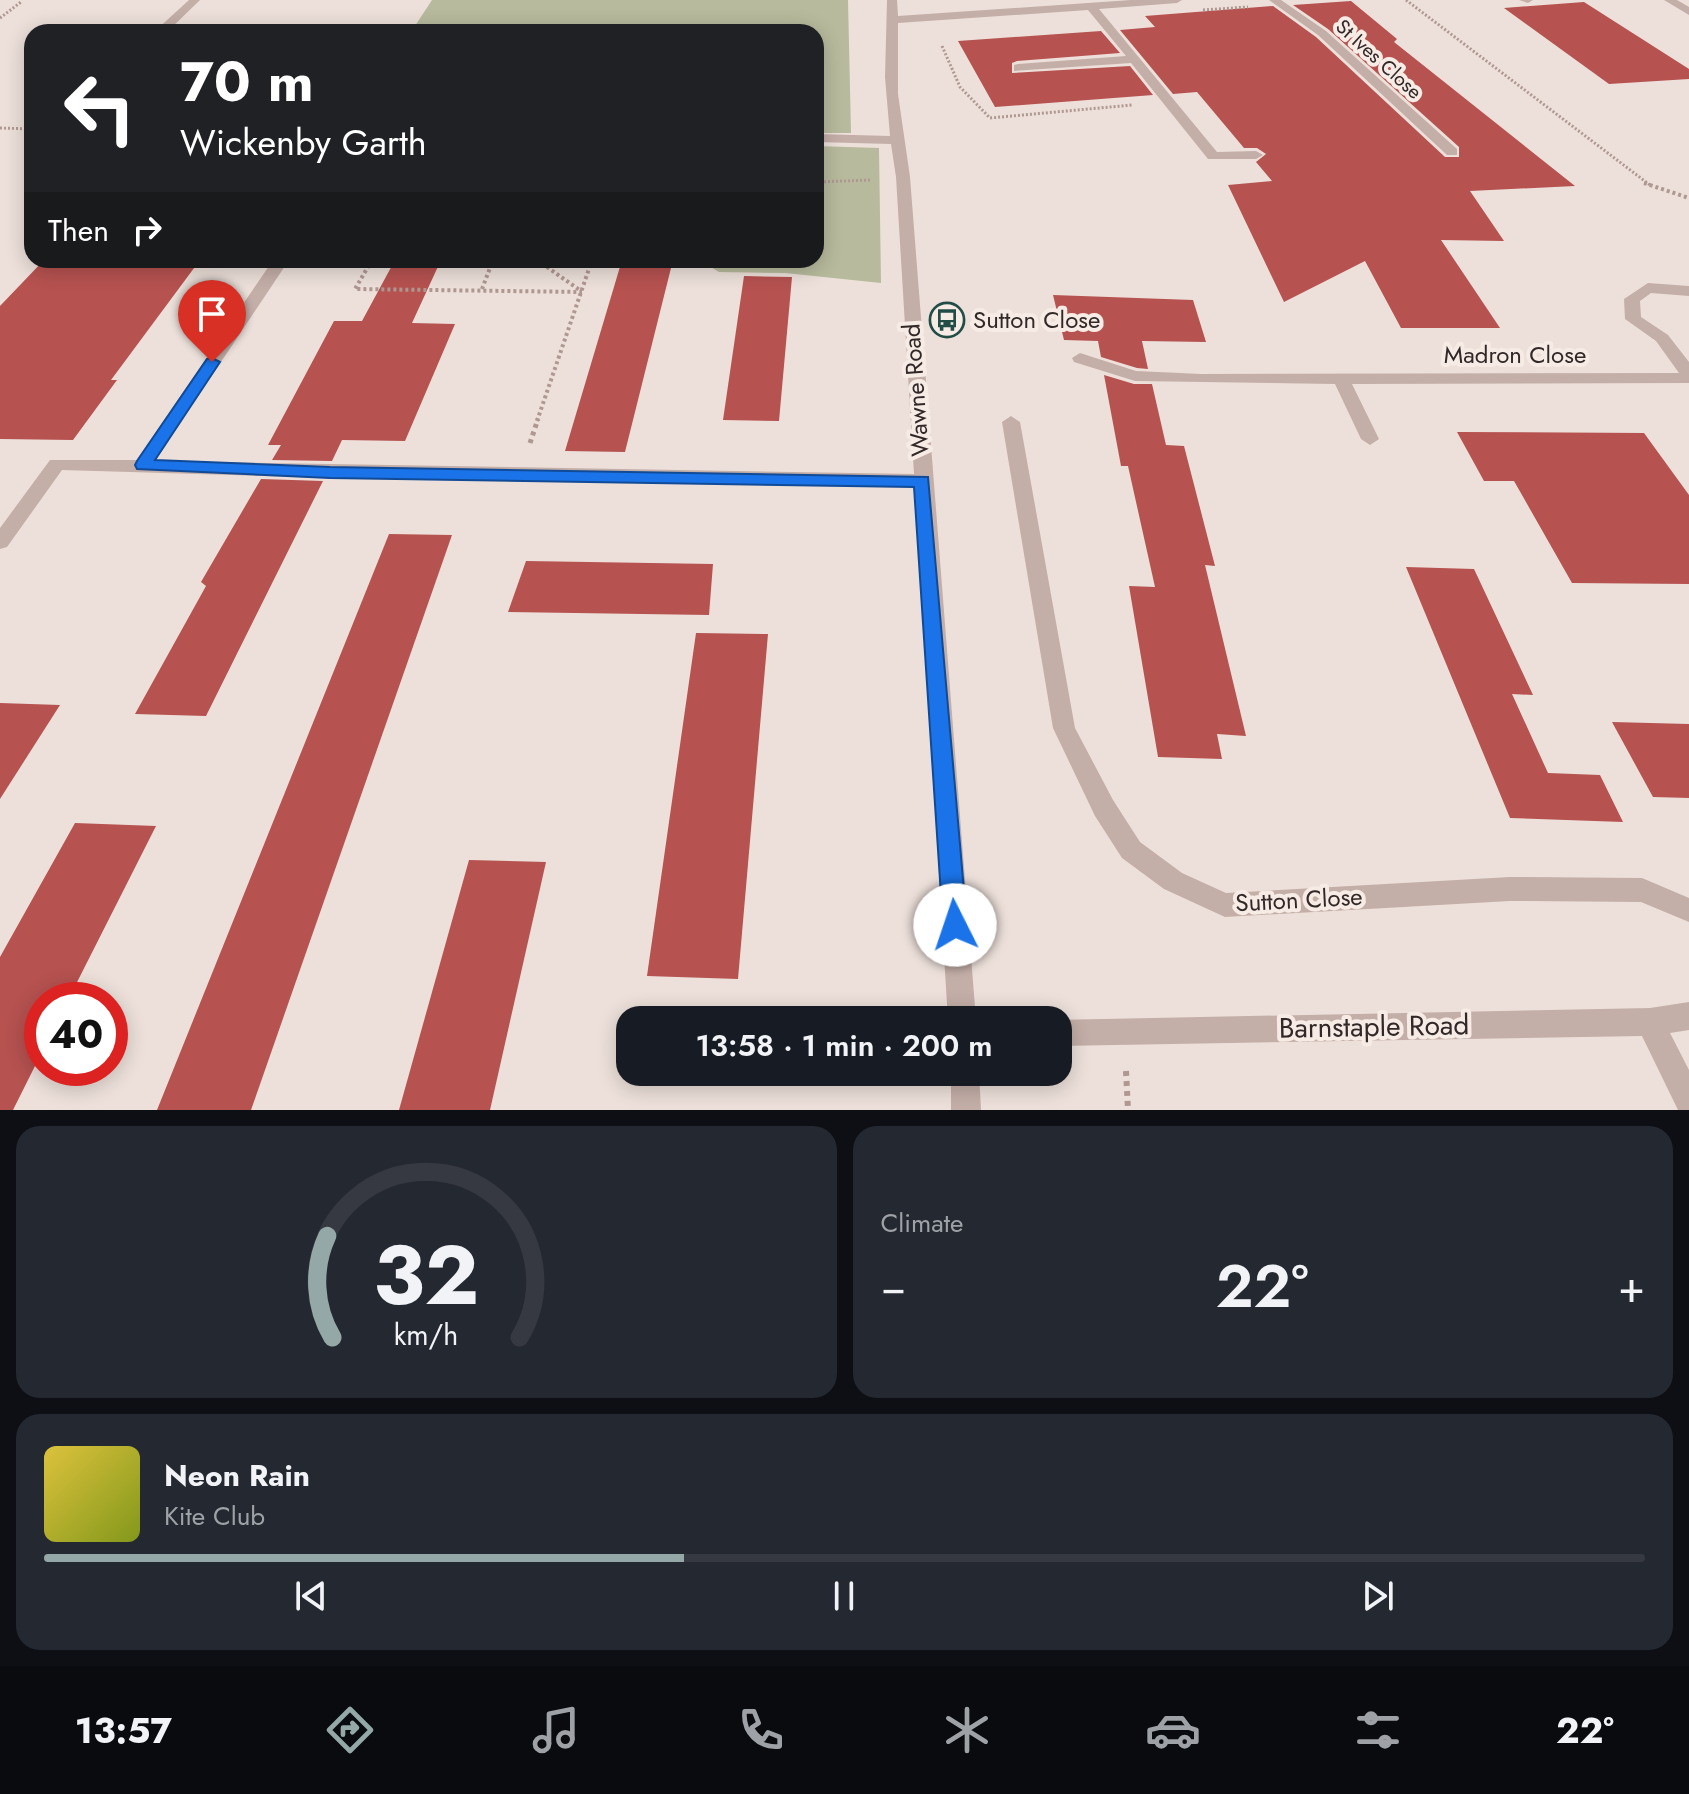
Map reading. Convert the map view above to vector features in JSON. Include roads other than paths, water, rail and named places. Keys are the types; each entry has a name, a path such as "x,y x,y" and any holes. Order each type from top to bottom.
{"street":[{"path":"169,24 195,0"},
{"name":"Wawne Road","path":"892,0 895,20 891,43 897,140 903,177 961,1006"},
{"path":"895,20 1177,0"},
{"name":"St Ives Close","path":"1274,0 1322,33 1452,152"},
{"path":"1669,0 1689,12"},
{"path":"1091,6 1213,156 1256,155"},
{"path":"1018,68 1136,59"},
{"path":"824,138 897,140"},
{"path":"143,465 276,268"},
{"name":"Madron Close","path":"1689,291 1648,288 1632,299 1633,319 1662,338 1689,376"},
{"name":"Madron Close","path":"1662,338 1689,343"},
{"name":"Madron Close","path":"1080,358 1135,376 1341,379 1689,376"},
{"path":"1341,379 1370,439"},
{"name":"Sutton Close","path":"1011,422 1064,728 1104,808 1131,850 1173,881 1225,905 1510,889 1642,890 1689,910"},
{"path":"0,542 57,464 330,472 922,481"},
{"name":"Barnstaple Road","path":"1072,1032 1650,1022 1689,1016"},
{"path":"1650,1022 1689,1101"},
{"path":"965,1086 966,1110"}],"place":[{"name":"Sutton Close","path":"947,320"}]}
